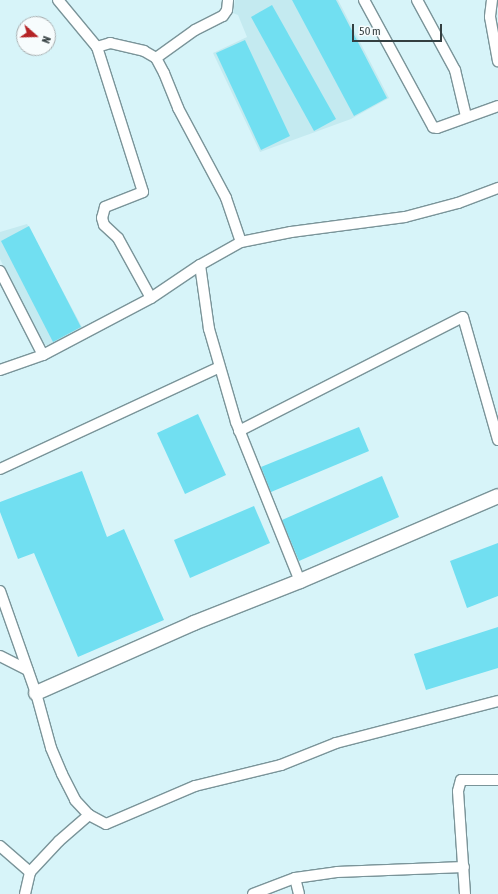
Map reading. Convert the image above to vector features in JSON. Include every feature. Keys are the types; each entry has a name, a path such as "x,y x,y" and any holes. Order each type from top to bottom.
{"street":[{"path":"58,0 97,47 143,192 105,207 102,218 104,225 118,238 151,298"},
{"path":"156,58 195,30 223,16 227,10 228,0"},
{"path":"364,0 430,125 437,128 466,116 498,106"},
{"path":"417,0 455,70 466,116"},
{"path":"492,0 490,16 498,60"},
{"path":"97,47 110,43 144,50 156,58 164,73 178,108 226,198 241,242"},
{"path":"0,370 43,355 151,298 200,265 241,242 291,232 405,217 458,203 498,188"},
{"path":"200,265 209,329 239,431 300,581"},
{"path":"0,271 43,355"},
{"path":"239,431 463,317 498,440"},
{"path":"0,469 220,367"},
{"path":"36,693 194,623 300,581 498,496"},
{"path":"0,591 36,693 51,748 62,774 75,800 89,815 106,824 195,786 281,765 336,743 498,701"},
{"path":"0,656 28,670"},
{"path":"465,894 458,791 462,780 498,780"},
{"path":"24,894 30,872 59,841 89,815"},
{"path":"0,846 30,872"},
{"path":"253,894 296,878 337,872 464,867"},
{"path":"296,878 299,894"}],"shaded area":[{"path":"235,0 338,0 389,98 351,119 260,152 213,53 247,37 238,15 233,13"},
{"path":"27,224 83,329 50,346 43,344 0,259 0,232"}],"building":[{"path":"292,0 336,0 387,98 354,116"},
{"path":"272,5 336,119 314,131 251,17"},
{"path":"245,40 290,136 261,150 216,53"},
{"path":"29,226 81,327 53,342 1,241"},
{"path":"198,414 226,475 185,494 157,433"},
{"path":"359,427 369,451 271,492 261,467"},
{"path":"82,471 107,537 124,529 164,620 78,657 34,553 18,559 0,512 0,502"},
{"path":"382,476 399,517 299,561 282,520"},
{"path":"254,506 270,543 190,578 174,540"},
{"path":"498,543 498,596 467,608 450,561"},
{"path":"498,627 498,668 426,690 414,654"}]}
